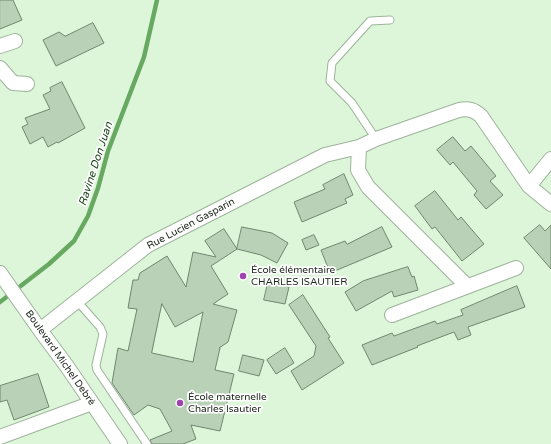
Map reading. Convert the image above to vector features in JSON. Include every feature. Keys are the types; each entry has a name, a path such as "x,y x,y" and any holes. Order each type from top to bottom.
{"street":[{"path":"0,46 15,41"},
{"path":"0,68 13,83 27,84"},
{"name":"Rue Lucien Gasparin","path":"40,330 148,245 325,155 359,147 376,139 466,108 474,110 481,116 530,186 551,204"},
{"path":"359,147 358,170 368,187 467,286"},
{"path":"530,186 551,159"},
{"path":"392,315 516,268"},
{"name":"Boulevard Michel Debré","path":"0,273 120,444"},
{"path":"0,437 92,403"}],"lane":[{"path":"376,139 352,103 330,81 332,63 370,21 390,20"},
{"path":"77,301 100,327 103,334 96,365 97,370 148,444"}],"building":[{"path":"0,0 13,0 22,20 0,29"},
{"path":"93,23 104,43 56,66 43,40 59,32 65,36"},
{"path":"62,82 85,128 48,147 43,137 30,144 22,127 28,124 25,118 50,109 43,95 51,91 50,88"},
{"path":"453,137 465,151 471,146 496,176 490,181 503,195 486,209 474,195 477,191 453,162 450,165 437,150"},
{"path":"344,174 353,195 345,199 347,203 302,222 294,202 325,189 323,185"},
{"path":"435,191 458,220 461,217 484,244 462,261 435,227 432,229 415,206"},
{"path":"540,225 545,231 551,225 551,269 524,238"},
{"path":"242,227 272,233 288,243 277,263 261,255 237,249"},
{"path":"382,227 392,247 330,273 321,250 345,241 347,244"},
{"path":"224,229 237,249 211,266 228,294 213,304 237,310 228,342 219,348 215,370 234,374 220,431 191,425 196,439 183,444 152,444 150,440 172,431 160,409 148,405 134,415 112,383 118,348 128,351 137,309 128,308 133,280 138,280 140,273 167,256 186,287 193,252 216,257 205,241","holes":["162,304 175,327 203,312 193,362 152,353"]},
{"path":"314,235 319,245 306,250 302,240"},
{"path":"408,267 412,277 414,276 418,290 394,297 392,291 356,311 345,292 363,281"},
{"path":"268,283 289,287 285,304 264,300"},
{"path":"517,286 525,307 468,327 471,335 458,340 454,332 372,365 362,345 392,333 394,336 435,321 437,324 463,315 461,310"},
{"path":"303,295 330,337 328,338 344,363 302,390 291,371 314,356 316,346 289,305"},
{"path":"285,348 294,363 276,374 267,360"},
{"path":"243,355 264,360 259,376 239,371"},
{"path":"38,374 49,407 14,420 7,400 0,402 0,386"}],"waterway":[{"name":"Ravine Don Juan","path":"0,302 49,264 74,241 88,216 98,188 108,151 144,57 157,0"}],"place":[{"name":"École élémentaire CHARLES ISAUTIER","path":"243,276"},
{"name":"École maternelle Charles Isautier","path":"180,403"}]}
